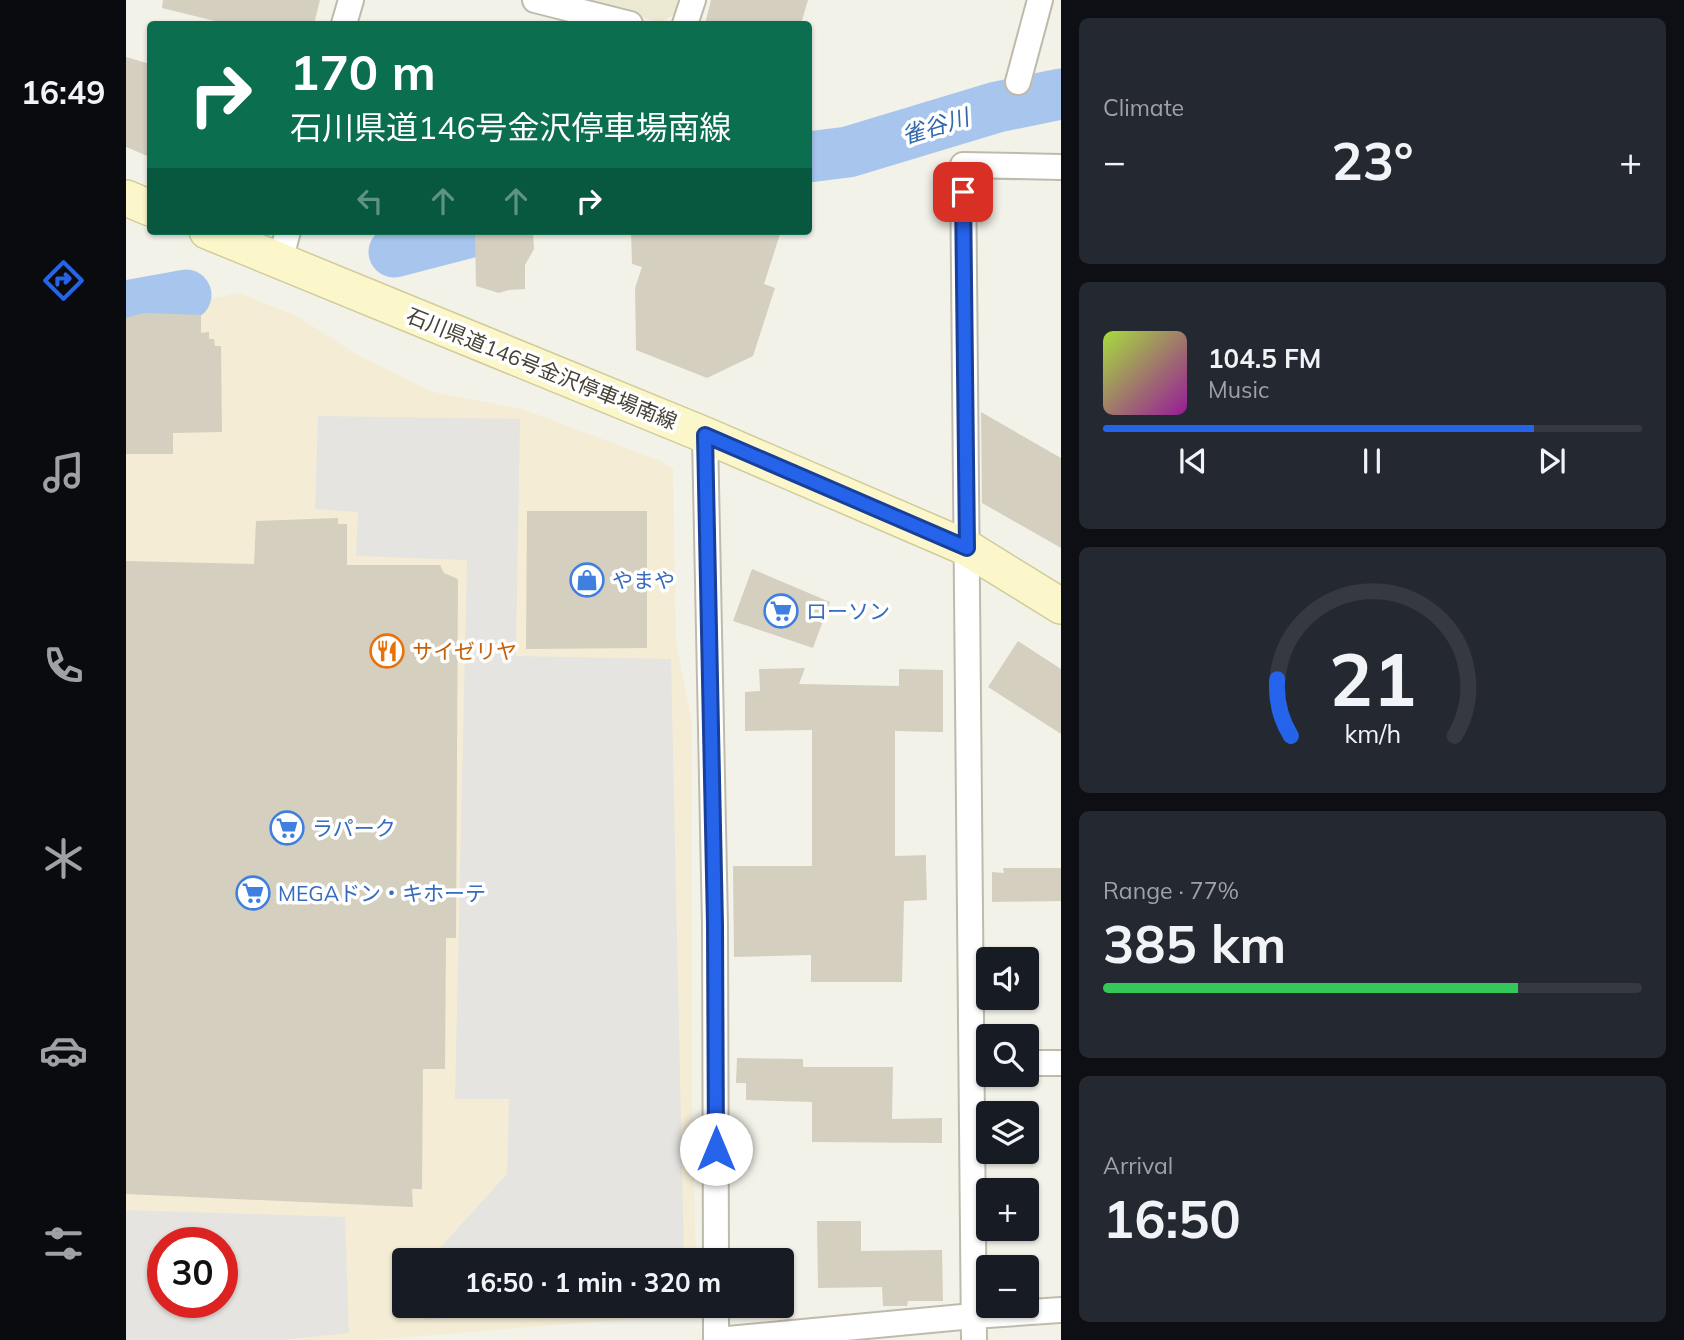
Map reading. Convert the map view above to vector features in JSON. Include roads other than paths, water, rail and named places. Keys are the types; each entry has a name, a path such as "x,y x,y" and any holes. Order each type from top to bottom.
{"main road":[{"path":"126,198 147,207"},
{"name":"石川県道146号金沢停車場南線","path":"228,235 284,246 705,435 967,548 1061,606"}],"street":[{"path":"345,21 351,0"},
{"path":"535,0 618,21"},
{"path":"686,21 693,0"},
{"path":"1018,82 1040,0"},
{"path":"979,1024 967,548 963,165 1061,167"},
{"path":"705,435 715,925 716,1248"},
{"path":"1039,1063 1061,1063"},
{"path":"974,1328 979,1087"},
{"path":"716,1318 717,1340 974,1328 1061,1310"}],"waterway":[{"name":"雀谷川","path":"812,156 848,152 997,107 1061,94"},
{"name":"雀谷川","path":"394,252 460,235"},
{"name":"雀谷川","path":"126,306 186,295"}],"place":[{"name":"やまや","path":"587,580"},
{"name":"ローソン","path":"781,611"},
{"name":"サイゼリヤ","path":"387,651"},
{"name":"ラパーク","path":"287,828"},
{"name":"MEGAドン・キホーテ","path":"253,893"}]}
